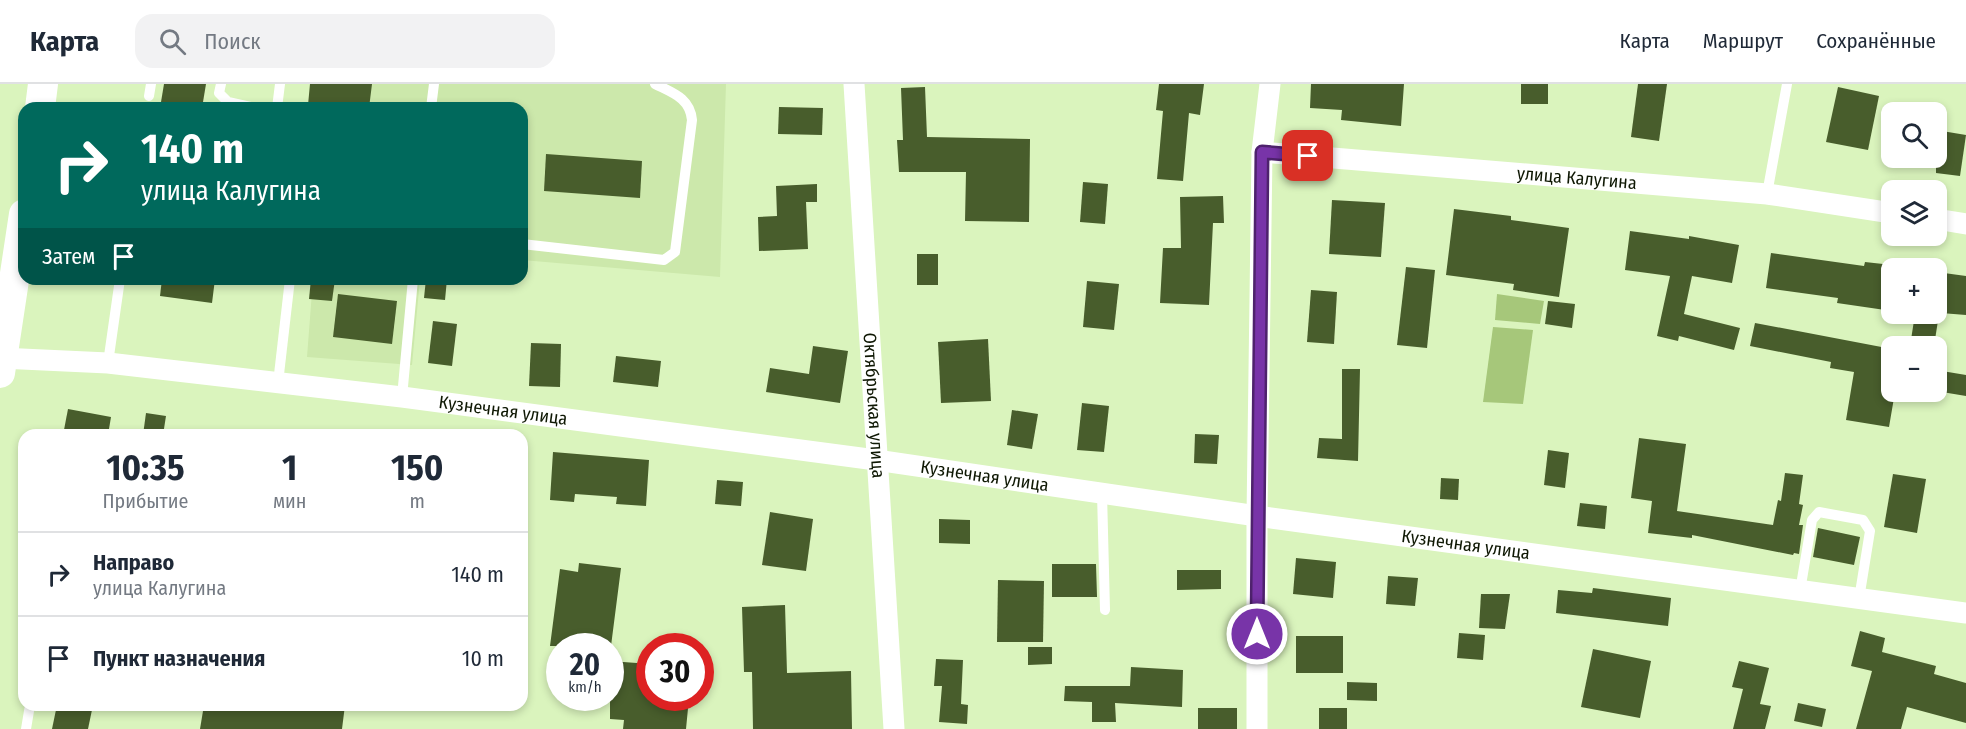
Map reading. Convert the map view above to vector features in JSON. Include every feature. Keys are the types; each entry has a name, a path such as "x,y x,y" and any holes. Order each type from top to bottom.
{"main road":[{"path":"41,102 43,84"},
{"path":"1,363 18,253"}],"street":[{"name":"Октябрьская улица","path":"854,84 894,729"},
{"path":"1257,729 1257,516 1262,152 1270,84"},
{"name":"улица Калугина","path":"1262,152 1767,194 1881,211"},
{"path":"1947,221 1966,224"},
{"name":"Кузнечная улица","path":"1,363 108,363 402,397 876,460 1257,516 1966,613"}],"lane":[{"path":"149,96 151,84"},
{"path":"221,84 219,93 228,102"},
{"path":"278,102 280,84"},
{"path":"432,102 434,84"},
{"path":"528,245 664,260 675,252 692,120 691,109 685,100 655,84"},
{"path":"1767,194 1787,84"},
{"path":"108,363 119,285"},
{"path":"278,383 289,285"},
{"path":"402,397 412,285"},
{"path":"1102,493 1105,610"},
{"path":"1800,591 1812,520 1819,512 1863,520 1870,531 1859,599"},
{"path":"26,729 29,711"}],"shaded area":[{"path":"329,84 726,84 720,277 528,261 528,102 328,102"},
{"path":"313,285 419,285 412,365 307,357"},
{"path":"1497,294 1544,301 1540,324 1495,320"},
{"path":"1493,327 1533,330 1523,404 1483,402"}],"building":[{"path":"164,84 206,84 203,102 161,102"},
{"path":"310,84 372,84 370,102 308,102"},
{"path":"1159,84 1204,84 1200,115 1189,113 1183,181 1157,179 1163,111 1156,110"},
{"path":"1311,84 1404,84 1401,126 1341,120 1342,110 1310,108"},
{"path":"1521,84 1548,84 1548,104 1521,104"},
{"path":"1638,84 1667,84 1659,141 1631,137"},
{"path":"925,87 927,137 1030,139 1029,222 965,221 966,172 899,172 897,140 903,140 901,88"},
{"path":"1838,87 1879,96 1868,150 1826,142"},
{"path":"779,107 823,108 822,135 778,134"},
{"path":"1947,132 1966,135 1960,176 1936,173 1936,168 1947,168"},
{"path":"546,154 642,161 640,198 544,191"},
{"path":"1083,182 1108,184 1105,224 1080,222"},
{"path":"817,184 817,202 806,202 808,249 759,251 758,217 777,216 776,186"},
{"path":"1223,196 1224,223 1213,223 1209,305 1160,303 1163,248 1181,248 1180,197"},
{"path":"1332,200 1385,203 1381,257 1329,254"},
{"path":"1454,209 1511,216 1511,220 1569,228 1559,297 1513,290 1514,284 1446,275"},
{"path":"1630,231 1689,239 1689,236 1739,245 1732,283 1692,276 1684,314 1740,328 1734,350 1679,336 1678,341 1657,336 1670,276 1625,270"},
{"path":"1771,253 1864,266 1865,262 1881,264 1881,309 1837,303 1838,298 1766,288"},
{"path":"917,254 938,254 938,285 917,285"},
{"path":"1406,267 1435,270 1427,348 1397,345"},
{"path":"1947,273 1966,276 1966,315 1947,313"},
{"path":"1087,281 1119,284 1114,330 1083,327"},
{"path":"161,285 214,285 212,303 160,296"},
{"path":"310,285 334,285 332,301 309,299"},
{"path":"425,285 446,285 445,300 424,298"},
{"path":"1311,290 1337,292 1334,344 1307,342"},
{"path":"338,294 397,301 392,344 333,337"},
{"path":"1548,301 1575,304 1572,328 1545,324"},
{"path":"433,321 457,324 452,366 428,363"},
{"path":"1755,323 1881,347 1881,402 1893,402 1889,427 1846,420 1854,372 1830,368 1831,362 1750,346"},
{"path":"1913,324 1937,324 1936,336 1912,336"},
{"path":"988,339 991,401 941,403 938,342"},
{"path":"531,343 561,344 560,387 529,386"},
{"path":"813,346 848,351 840,403 766,392 770,368 809,374"},
{"path":"616,356 661,361 658,387 613,382"},
{"path":"1342,369 1360,369 1358,461 1317,458 1319,438 1342,439"},
{"path":"1947,372 1966,375 1966,396 1947,393"},
{"path":"1082,403 1109,406 1104,452 1077,450"},
{"path":"68,409 111,417 109,429 64,429"},
{"path":"1012,410 1038,414 1032,449 1007,445"},
{"path":"146,413 166,416 164,429 144,429"},
{"path":"1195,434 1219,435 1217,464 1194,463"},
{"path":"1639,438 1686,444 1677,511 1773,525 1778,500 1781,501 1785,473 1803,475 1799,504 1803,505 1799,525 1803,525 1799,554 1794,553 1793,555 1692,535 1692,538 1648,533 1652,501 1631,498"},
{"path":"1548,450 1569,453 1565,488 1544,485"},
{"path":"553,452 649,460 646,506 616,504 617,497 575,494 574,502 550,500"},
{"path":"1893,474 1926,479 1917,533 1884,527"},
{"path":"1441,478 1459,479 1458,500 1440,499"},
{"path":"717,480 743,482 741,506 715,504"},
{"path":"1580,503 1607,506 1605,529 1577,526"},
{"path":"770,512 813,519 806,571 762,565"},
{"path":"939,519 970,520 970,544 939,543"},
{"path":"1818,528 1860,537 1854,565 1813,557"},
{"path":"1296,558 1336,562 1333,598 1293,594"},
{"path":"579,563 621,568 613,633 552,633 560,569 578,572"},
{"path":"1052,564 1096,564 1097,597 1052,597"},
{"path":"1177,570 1221,570 1221,589 1177,590"},
{"path":"1388,576 1418,578 1415,606 1386,604"},
{"path":"998,580 1044,581 1043,642 997,642"},
{"path":"1593,588 1671,598 1668,626 1556,613 1558,590 1592,593"},
{"path":"1481,594 1510,594 1505,629 1479,628"},
{"path":"785,605 787,673 851,671 852,729 753,729 752,672 744,672 742,607"},
{"path":"1860,631 1885,638 1882,652 1936,666 1934,674 1966,683 1966,723 1907,707 1901,729 1856,729 1872,671 1851,666"},
{"path":"1459,633 1485,635 1483,660 1457,658"},
{"path":"1296,636 1343,636 1343,673 1296,673"},
{"path":"1028,647 1052,647 1052,664 1028,665"},
{"path":"1593,649 1651,661 1640,718 1581,707"},
{"path":"936,659 963,660 961,704 968,705 967,724 939,722 942,686 934,686"},
{"path":"1739,661 1769,668 1760,704 1771,706 1765,729 1733,729 1743,689 1732,687"},
{"path":"624,662 636,663 636,711 688,711 686,729 623,729 624,720 610,719 610,711 624,711"},
{"path":"1131,667 1183,670 1182,707 1115,703 1116,722 1092,722 1092,702 1064,701 1065,686 1130,686"},
{"path":"1347,682 1377,683 1377,701 1347,700"},
{"path":"1798,703 1826,709 1822,727 1794,721"},
{"path":"1198,708 1237,708 1237,729 1198,729"},
{"path":"1319,708 1347,708 1347,729 1319,729"},
{"path":"56,711 92,711 88,729 52,729"},
{"path":"203,711 344,711 342,729 200,729"}],"route":[{"path":"1257,634 1262,152 1308,156"}]}
